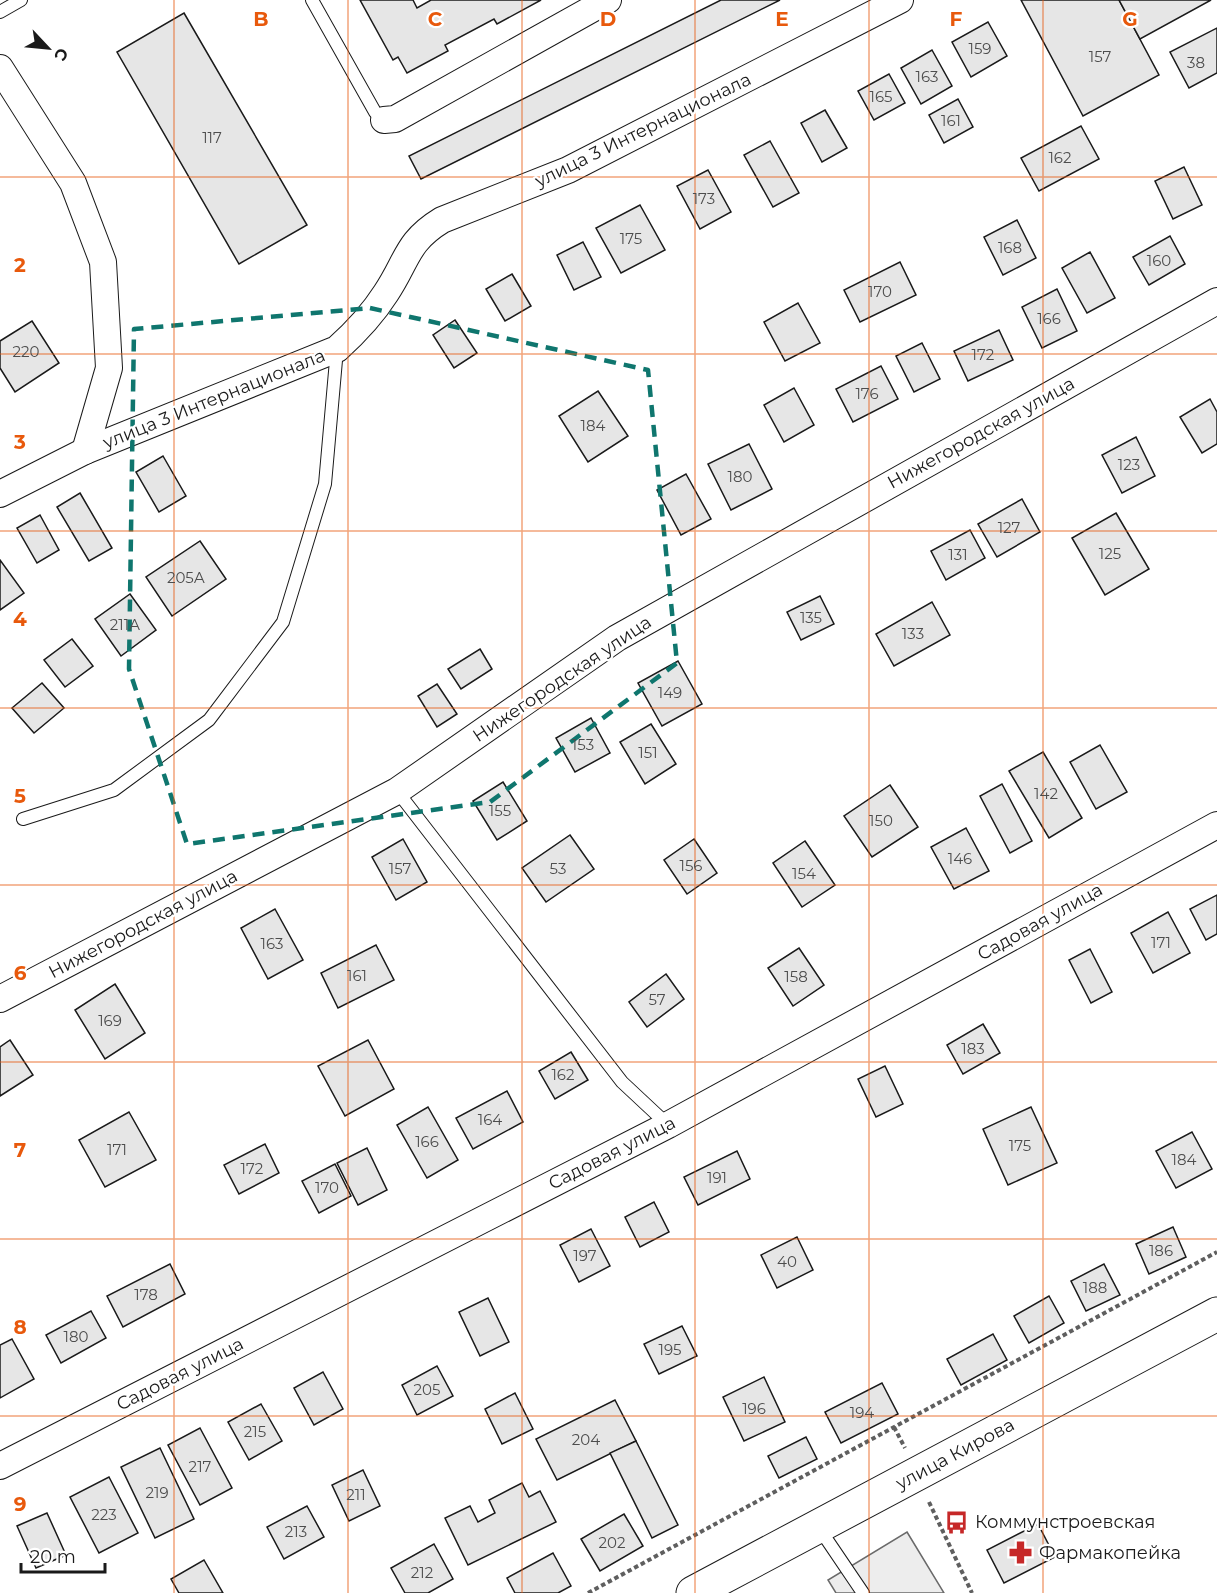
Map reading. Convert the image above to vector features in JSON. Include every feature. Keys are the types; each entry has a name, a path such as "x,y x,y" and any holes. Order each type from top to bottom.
{"main road":[{"name":"улица Кирова","path":"693,1593 1217,1314"}],"street":[{"path":"384,120 395,118 608,0"},
{"name":"улица 3 Интернационала","path":"0,494 85,451 337,349 364,325 388,290 411,245 424,231 442,220 568,170 900,0"},
{"path":"0,68 73,183 103,262 109,368 85,451"},
{"name":"Нижегородская улица","path":"0,999 397,790 616,638 1217,301"},
{"name":"Садовая улица","path":"0,1466 668,1125 1217,825"}],"lane":[{"path":"0,12 21,0"},
{"path":"312,0 375,112 384,120"},
{"path":"23,819 114,790 210,720 283,622 325,484 337,349"},
{"path":"397,790 622,1082 668,1125"},
{"path":"819,1527 863,1593"}],"path":[{"path":"588,1593 1217,1252"},
{"path":"894,1427 972,1593"}],"highlighted area":[{"path":"370,308 648,370 677,663 490,802 187,844 129,669 134,329"}],"shaded area":[{"path":"907,1532 944,1593 836,1593 828,1580"}],"building":[{"path":"360,0 413,0 417,8 431,0 541,0 497,24 494,19 445,45 448,51 407,73 398,57 393,60"},
{"path":"721,0 780,0 421,179 409,156"},
{"path":"1021,0 1119,0 1159,75 1083,116"},
{"path":"1119,0 1211,0 1140,39"},
{"path":"184,13 307,225 239,264 117,52"},
{"path":"988,22 1007,56 971,77 952,42"},
{"path":"1217,28 1217,73 1189,88 1170,52"},
{"path":"932,50 952,86 921,104 901,68"},
{"path":"889,74 905,103 874,120 858,91"},
{"path":"958,99 973,127 944,143 929,115"},
{"path":"825,110 847,148 822,162 801,123"},
{"path":"1081,126 1099,159 1039,191 1021,158"},
{"path":"770,141 799,193 773,207 744,155"},
{"path":"1184,167 1202,205 1173,219 1155,181"},
{"path":"708,170 731,212 700,229 677,186"},
{"path":"640,205 665,250 621,273 596,228"},
{"path":"1017,220 1036,258 1003,275 984,237"},
{"path":"1170,236 1185,264 1149,285 1133,257"},
{"path":"583,242 601,277 574,290 557,255"},
{"path":"1090,252 1115,298 1087,313 1062,268"},
{"path":"900,262 916,295 860,322 844,290"},
{"path":"512,274 531,306 505,321 486,289"},
{"path":"1057,289 1077,331 1042,348 1022,307"},
{"path":"798,303 820,343 785,361 764,322"},
{"path":"455,320 477,353 454,368 433,335"},
{"path":"32,321 59,363 15,392 0,368 0,341"},
{"path":"999,330 1013,360 968,381 954,351"},
{"path":"922,343 940,379 914,392 896,356"},
{"path":"881,366 898,399 853,422 836,389"},
{"path":"794,388 814,425 784,442 764,405"},
{"path":"598,391 628,436 588,462 559,416"},
{"path":"1210,399 1217,412 1217,444 1202,453 1180,417"},
{"path":"1136,437 1155,476 1122,493 1102,455"},
{"path":"749,444 772,489 731,510 708,464"},
{"path":"163,456 186,496 159,512 136,472"},
{"path":"686,474 711,519 681,535 657,490"},
{"path":"80,493 112,548 89,561 57,507"},
{"path":"1022,499 1040,532 997,557 978,524"},
{"path":"1116,513 1149,569 1105,595 1072,538"},
{"path":"40,515 59,550 37,563 17,528"},
{"path":"970,530 985,558 946,580 931,551"},
{"path":"200,541 226,579 172,616 146,577"},
{"path":"0,560 24,593 0,610"},
{"path":"130,594 156,630 121,656 95,619"},
{"path":"820,596 834,624 801,640 787,612"},
{"path":"932,602 950,635 894,666 876,634"},
{"path":"72,639 93,666 65,687 44,660"},
{"path":"480,649 492,669 461,689 448,669"},
{"path":"678,661 702,704 662,726 638,683"},
{"path":"42,683 64,708 34,733 12,708"},
{"path":"437,684 457,714 437,727 418,696"},
{"path":"591,718 610,753 575,772 556,738"},
{"path":"651,724 676,764 645,784 620,742"},
{"path":"1100,745 1127,792 1096,809 1070,762"},
{"path":"1043,752 1082,818 1049,838 1009,771"},
{"path":"503,782 527,821 497,840 473,801"},
{"path":"1002,784 1032,841 1010,853 980,796"},
{"path":"890,785 918,827 872,857 844,816"},
{"path":"966,828 989,871 954,889 931,847"},
{"path":"570,835 594,869 546,902 522,868"},
{"path":"403,839 427,882 396,900 372,857"},
{"path":"694,839 717,873 687,894 664,860"},
{"path":"805,841 835,885 802,907 773,863"},
{"path":"1217,895 1217,934 1206,940 1190,909"},
{"path":"275,909 303,960 268,979 241,928"},
{"path":"1168,912 1190,953 1153,973 1131,933"},
{"path":"376,945 394,980 338,1008 321,973"},
{"path":"799,948 824,985 793,1006 768,968"},
{"path":"1090,949 1112,992 1091,1003 1069,960"},
{"path":"666,974 684,999 647,1027 629,1002"},
{"path":"115,984 145,1033 105,1059 75,1010"},
{"path":"983,1024 1000,1053 963,1074 947,1045"},
{"path":"10,1040 33,1075 0,1096 0,1047"},
{"path":"368,1040 394,1089 345,1116 318,1066"},
{"path":"571,1052 588,1080 555,1099 539,1071"},
{"path":"885,1066 903,1104 876,1117 858,1079"},
{"path":"507,1091 523,1122 473,1149 456,1118"},
{"path":"428,1107 458,1160 427,1178 397,1125"},
{"path":"1031,1107 1057,1163 1008,1185 983,1129"},
{"path":"129,1112 156,1160 105,1187 79,1140"},
{"path":"1192,1132 1212,1169 1176,1188 1156,1151"},
{"path":"265,1144 279,1173 239,1194 224,1165"},
{"path":"367,1148 387,1190 358,1205 337,1163"},
{"path":"737,1151 750,1179 698,1205 684,1177"},
{"path":"335,1164 351,1196 319,1213 302,1181"},
{"path":"654,1202 669,1232 640,1247 625,1217"},
{"path":"1173,1227 1186,1257 1149,1274 1136,1244"},
{"path":"591,1229 610,1266 579,1282 560,1245"},
{"path":"797,1237 813,1270 777,1288 761,1255"},
{"path":"170,1264 185,1294 123,1327 107,1296"},
{"path":"1104,1264 1120,1295 1086,1311 1071,1281"},
{"path":"1049,1296 1064,1323 1029,1343 1014,1316"},
{"path":"488,1298 509,1342 480,1356 459,1312"},
{"path":"91,1311 106,1338 61,1363 46,1335"},
{"path":"682,1326 697,1356 659,1374 644,1344"},
{"path":"993,1334 1007,1360 961,1385 947,1359"},
{"path":"12,1339 34,1379 0,1398 0,1345"},
{"path":"437,1366 453,1396 417,1415 402,1385"},
{"path":"323,1372 343,1409 314,1425 294,1388"},
{"path":"764,1377 785,1422 744,1441 723,1397"},
{"path":"882,1383 898,1414 841,1443 825,1412"},
{"path":"515,1393 533,1429 502,1444 485,1409"},
{"path":"615,1400 636,1441 557,1480 536,1439"},
{"path":"261,1404 282,1441 249,1460 228,1422"},
{"path":"200,1428 232,1488 200,1505 168,1445"},
{"path":"806,1437 817,1459 779,1478 768,1456"},
{"path":"636,1441 678,1525 652,1538 610,1453"},
{"path":"160,1448 194,1519 155,1538 121,1467"},
{"path":"363,1470 380,1506 349,1521 332,1485"},
{"path":"109,1477 138,1533 99,1553 70,1497"},
{"path":"522,1483 529,1497 540,1491 556,1522 468,1565 445,1518 470,1506 478,1522 495,1513 489,1500"},
{"path":"307,1506 324,1537 284,1559 267,1527"},
{"path":"47,1513 66,1555 36,1568 17,1526"},
{"path":"624,1514 643,1546 600,1571 581,1539"},
{"name":"Фармакопейка","path":"1038,1524 1055,1557 1004,1583 987,1550"},
{"path":"434,1544 453,1579 428,1593 405,1593 391,1568"},
{"path":"553,1553 571,1586 558,1593 515,1593 507,1578"},
{"path":"204,1560 223,1593 179,1593 171,1579"}],"place":[{"name":"Коммунстроевская","path":"957,1522"},
{"name":"Фармакопейка","path":"1021,1553"}]}
